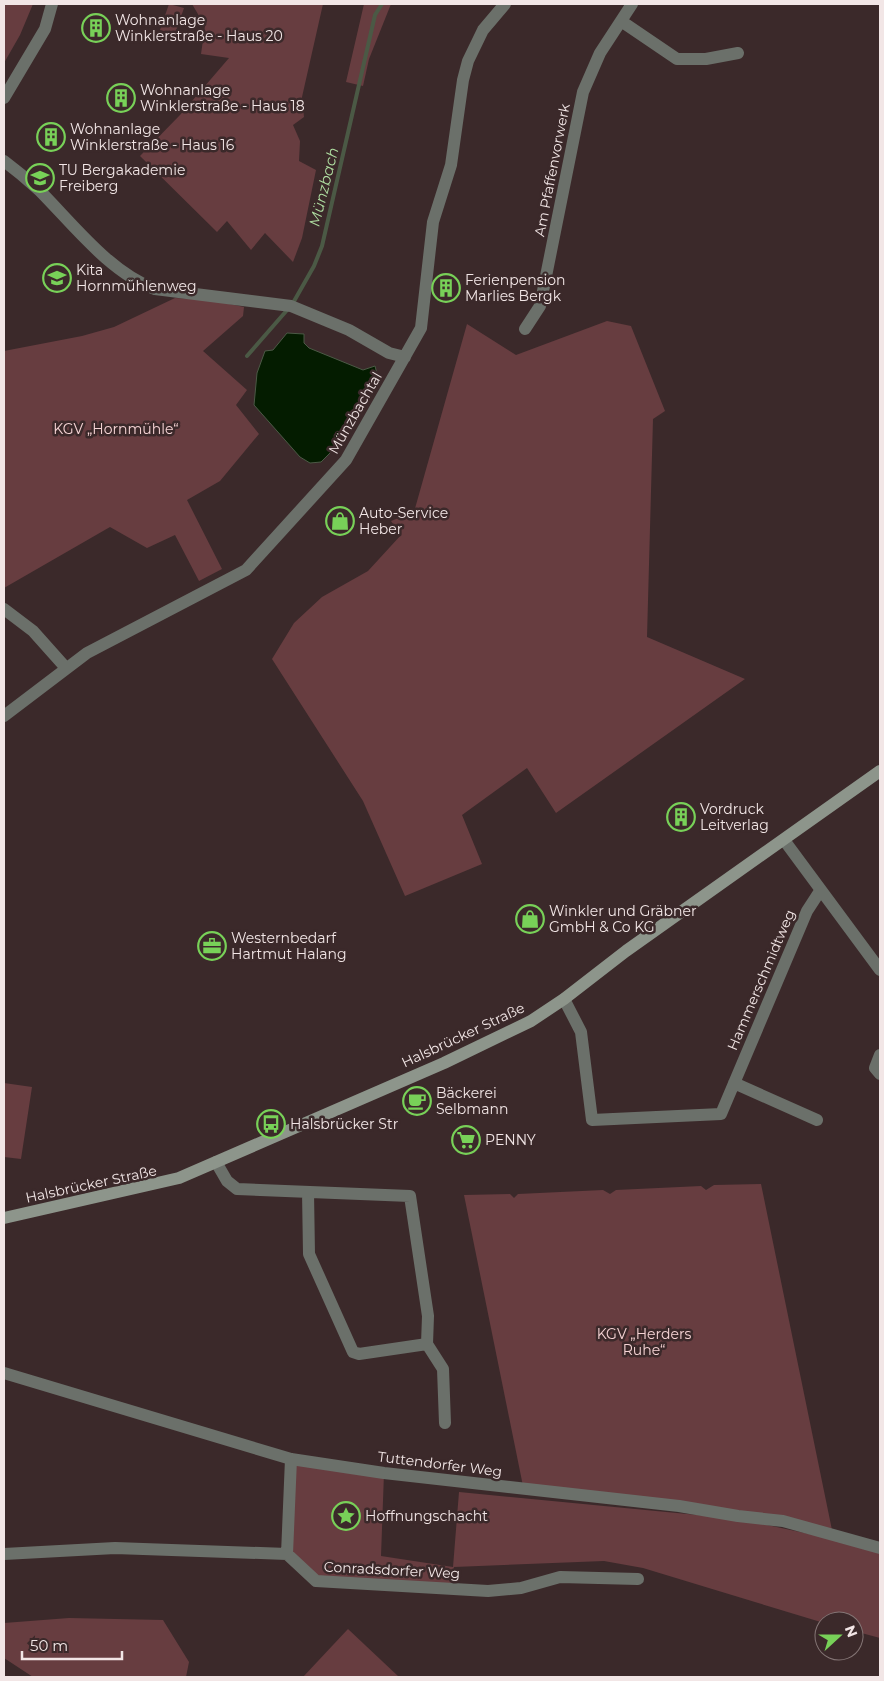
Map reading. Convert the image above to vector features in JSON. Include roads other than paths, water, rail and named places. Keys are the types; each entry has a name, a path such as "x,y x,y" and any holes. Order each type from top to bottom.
{"main road":[{"name":"Halsbrücker Straße","path":"4,1218 166,1183 444,1063 531,1021 564,999 626,951 880,771"}],"street":[{"path":"4,98 45,29 52,4"},
{"name":"Münzbachtal","path":"4,716 66,668 115,638 237,576 256,562 346,460 421,328 424,315 425,276 433,222 451,165 463,80 468,62 483,30 505,4"},
{"name":"Am Pfaffenvorwerk","path":"525,329 540,306 583,92 600,53 632,4"},
{"path":"621,21 677,59 706,59 738,53"},
{"path":"4,160 37,188 112,263 141,284 155,289 280,304 300,310 348,330 389,353 405,357"},
{"path":"4,609 33,631 66,668"},
{"path":"784,840 880,970"},
{"name":"Hammerschmidtweg","path":"564,999 581,1032 592,1120 721,1114 807,911 820,891"},
{"path":"880,1055 875,1068 880,1074"},
{"path":"734,1083 817,1120"},
{"path":"216,1162 227,1181 237,1189 410,1196 428,1316 427,1344 443,1369 446,1424"},
{"path":"308,1192 309,1254 353,1352 359,1354 427,1344"},
{"name":"Tuttendorfer Weg","path":"4,1373 291,1459 384,1473 679,1506 783,1521 880,1548"},
{"path":"4,1554 115,1548 287,1554 291,1459"},
{"name":"Conradsdorfer Weg","path":"287,1554 316,1581 488,1591 520,1588 560,1577 638,1579"}],"waterway":[{"name":"Münzbach","path":"293,303 314,266 322,246 375,15 382,4"},
{"name":"Münzbach","path":"247,356 288,309"}],"place":[{"name":"Wohnanlage Winklerstraße - Haus 20","path":"96,28"},
{"name":"Wohnanlage Winklerstraße - Haus 18","path":"121,98"},
{"name":"Wohnanlage Winklerstraße - Haus 16","path":"51,137"},
{"name":"TU Bergakademie Freiberg","path":"40,178"},
{"name":"Kita Hornmühlenweg","path":"57,278"},
{"name":"Ferienpension Marlies Bergk","path":"446,288"},
{"name":"Auto-Service Heber","path":"340,521"},
{"name":"Vordruck Leitverlag","path":"681,817"},
{"name":"Winkler und Gräbner GmbH & Co KG","path":"530,919"},
{"name":"Westernbedarf Hartmut Halang","path":"212,946"},
{"name":"Bäckerei Selbmann","path":"417,1101"},
{"name":"Halsbrücker Str","path":"271,1124"},
{"name":"PENNY","path":"466,1140"},
{"name":"Hoffnungschacht","path":"346,1516"}],"park label":[{"name":"KGV „Hornmühle“","path":"116,429"},
{"name":"KGV „Herders Ruhe“","path":"644,1342"}]}
